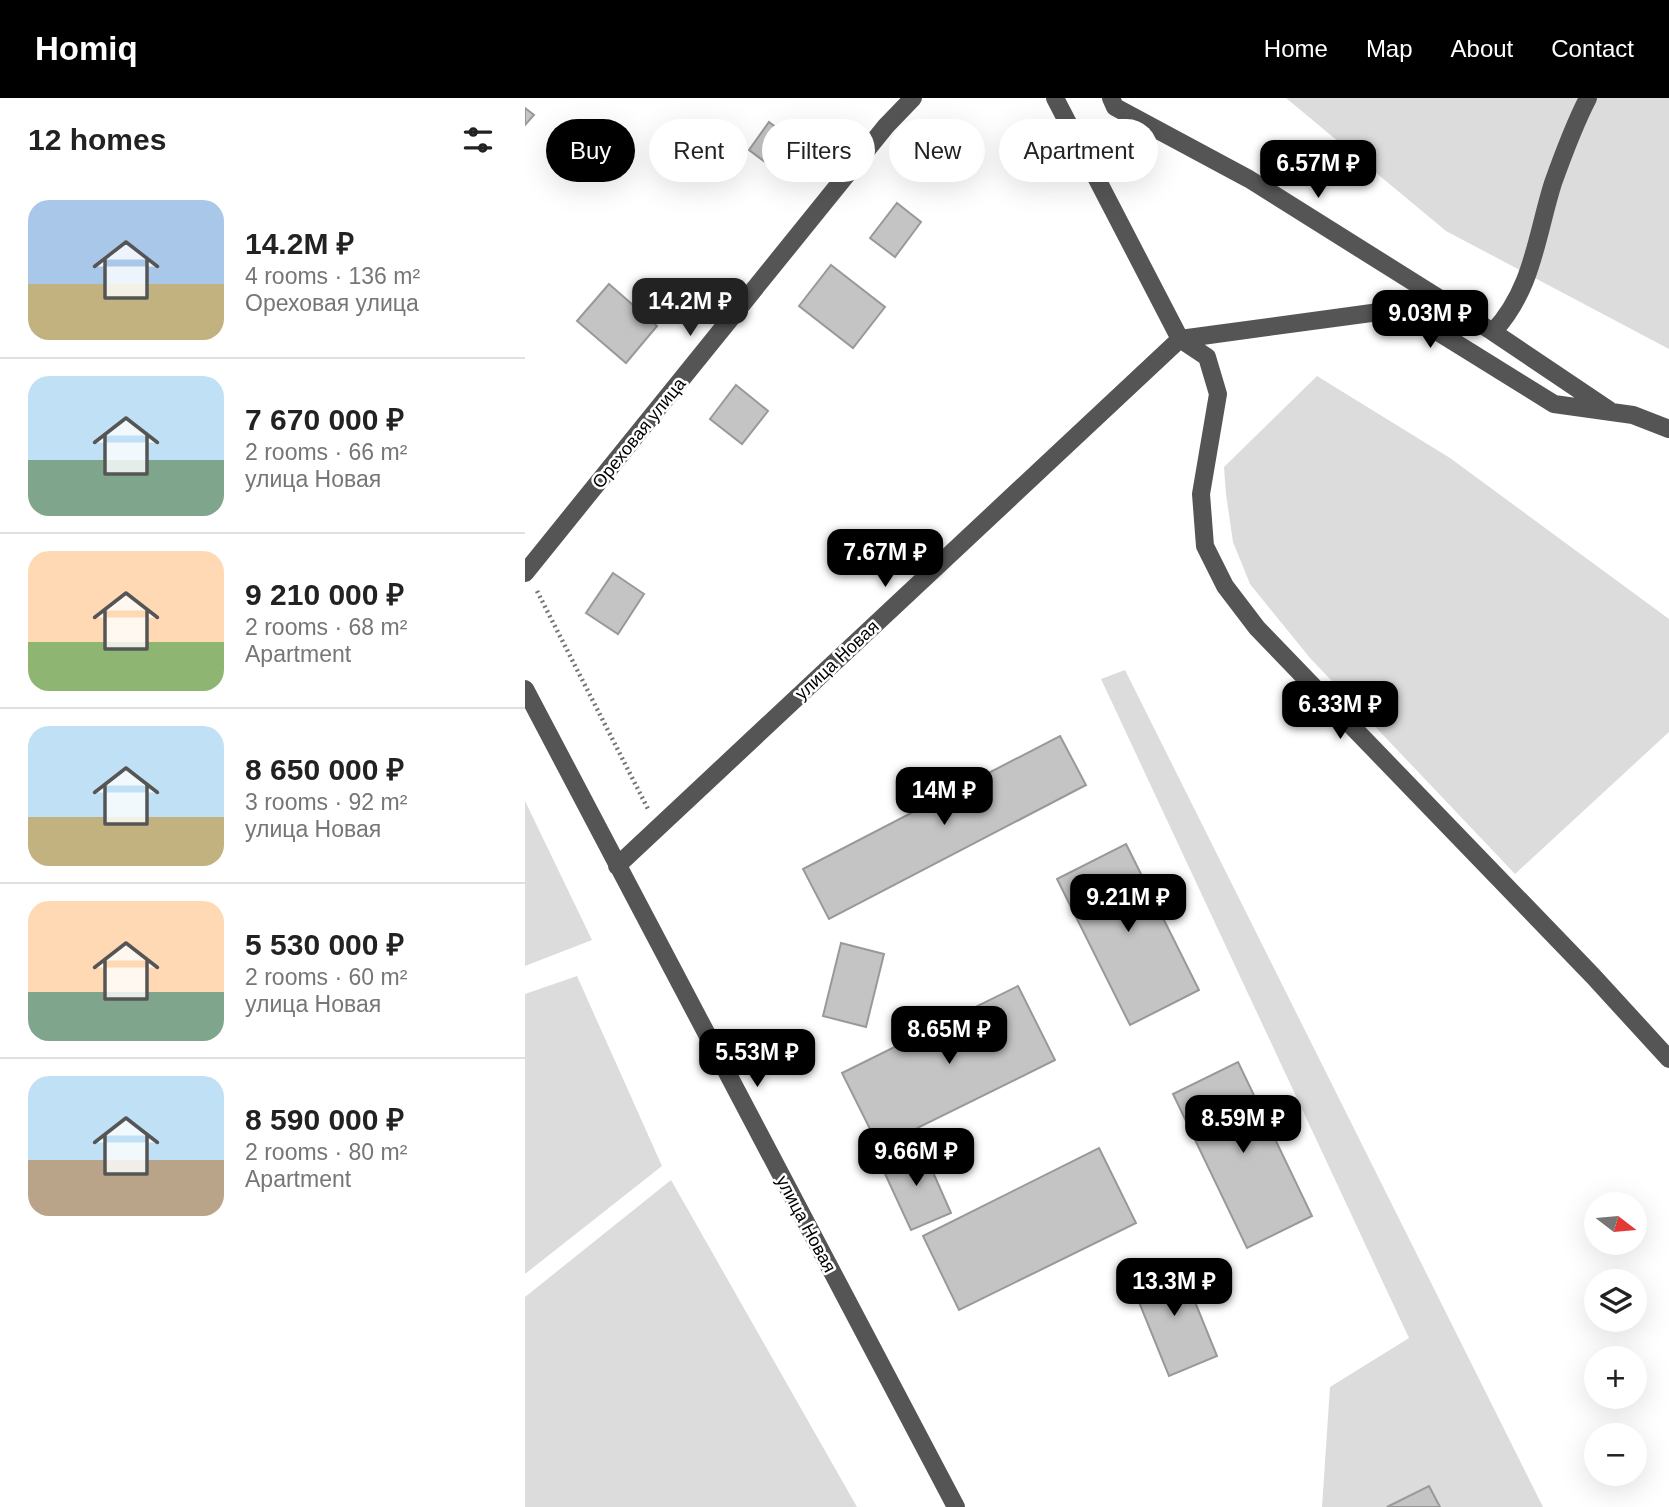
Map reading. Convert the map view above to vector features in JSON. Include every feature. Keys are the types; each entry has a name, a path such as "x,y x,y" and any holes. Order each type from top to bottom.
{"street":[{"name":"Ореховая улица","path":"526,572 886,126 913,98"},
{"path":"1055,98 1180,339 1207,357 1218,394 1201,494 1205,545 1225,586 1258,628 1584,966 1669,1059"},
{"path":"1111,98 1115,107 1249,179 1493,332 1615,413"},
{"path":"1493,332 1509,314 1534,260 1553,184 1588,98"},
{"path":"1180,339 1401,309 1554,404 1633,415 1669,429"},
{"name":"улица Новая","path":"617,866 1180,339"},
{"name":"улица Новая","path":"525,689 956,1507"}],"path":[{"path":"526,572 658,828"}],"shaded area":[{"path":"1286,98 1669,98 1669,349 1446,231"},
{"path":"1317,376 1450,458 1669,619 1669,732 1515,874 1310,658 1250,584 1233,542 1224,467"},
{"path":"1125,670 1543,1507 1322,1507 1330,1387 1409,1338 1101,679"},
{"path":"525,801 592,940 525,966"},
{"path":"577,976 662,1166 525,1274 525,994"},
{"path":"671,1180 857,1507 525,1507 525,1297"}],"building":[{"path":"525,108 534,115 525,125"},
{"path":"762,132 762,160 749,150"},
{"path":"897,203 921,222 895,257 870,238"},
{"path":"831,265 885,307 853,348 799,306"},
{"path":"609,284 657,326 626,363 577,321"},
{"path":"736,385 768,411 742,444 710,419"},
{"path":"613,573 644,594 618,634 586,613"},
{"path":"1060,736 1086,785 829,919 803,869"},
{"path":"1126,844 1199,990 1130,1025 1057,879"},
{"path":"841,943 884,954 866,1027 823,1016"},
{"path":"1018,986 1055,1060 879,1147 842,1073"},
{"path":"1238,1062 1312,1216 1247,1248 1173,1094"},
{"path":"921,1145 951,1213 911,1230 880,1163"},
{"path":"1099,1148 1136,1223 959,1310 923,1236"},
{"path":"1178,1260 1217,1356 1169,1376 1130,1280"},
{"path":"1429,1486 1440,1507 1387,1507"}]}
